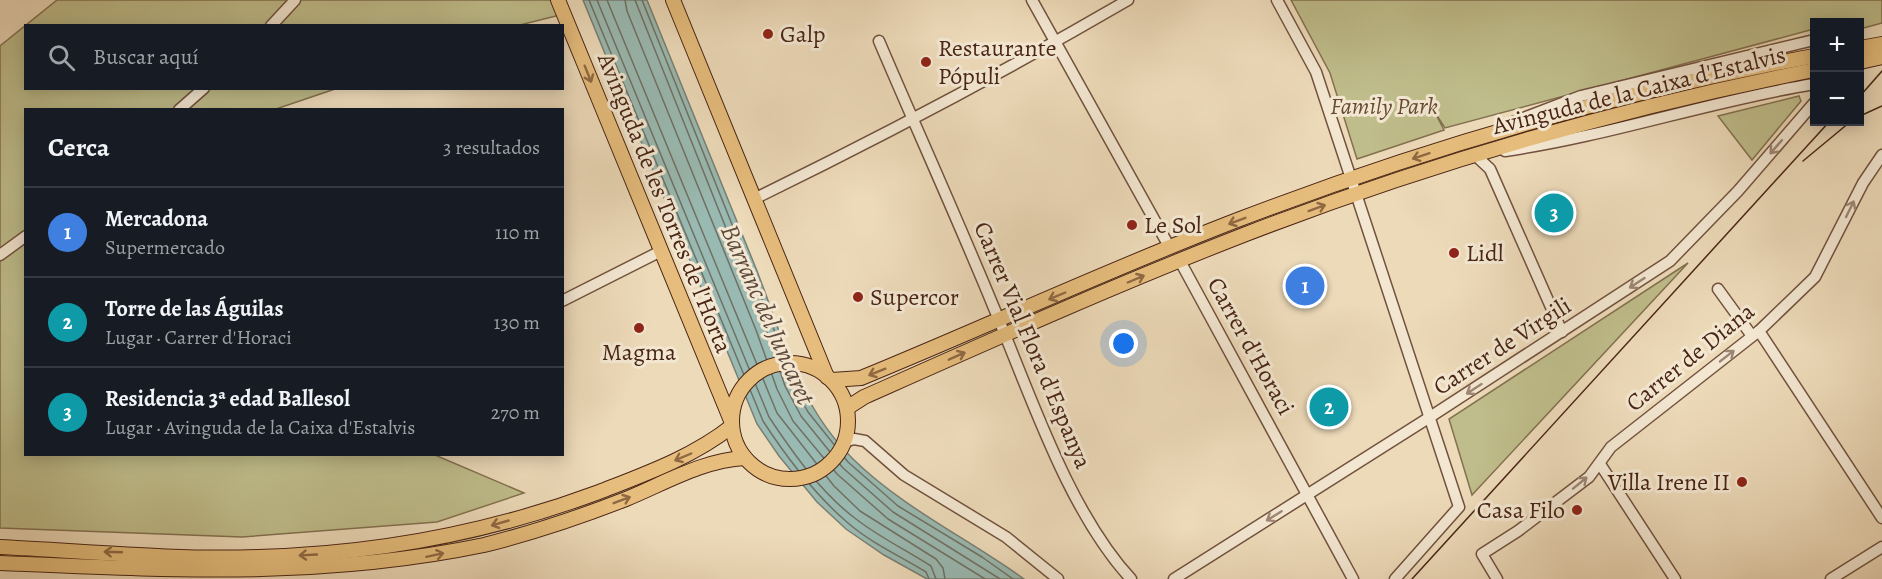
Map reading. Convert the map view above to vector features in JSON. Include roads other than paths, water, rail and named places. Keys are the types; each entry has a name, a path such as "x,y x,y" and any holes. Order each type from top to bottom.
{"main road":[{"name":"Avinguda de les Torres de l'Horta","path":"558,0 732,425"},
{"path":"673,0 829,379 847,408 848,431 844,442 840,452 824,468 800,478 786,479 759,470 745,458 736,443 732,425 736,398 747,382 766,368 784,363 799,364 815,369 829,379"},
{"path":"1864,47 1882,44"},
{"name":"Avinguda de la Caixa d'Estalvis","path":"829,379 861,378 1170,248 1352,179 1476,138 1629,96 1810,57"},
{"path":"1864,61 1882,57"},
{"name":"Avinguda de la Caixa d'Estalvis","path":"847,408 864,397 1180,261 1357,194 1475,155 1617,115 1810,83"},
{"path":"0,547 256,557 319,554 402,545 474,531 557,507 706,447 732,425"},
{"path":"0,563 193,575 319,570 404,561 484,545 562,523 712,462 745,458"}],"street":[{"path":"273,24 295,0"},
{"path":"1032,0 1170,248"},
{"path":"754,199 1054,43 1128,0"},
{"path":"1276,0 1316,72 1459,507 1395,579"},
{"name":"Carrer Vial Flora d'Espanya","path":"879,40 1065,475 1104,545 1131,579"},
{"name":"Avinguda de la Caixa d'Estalvis","path":"1476,138 1518,118 1581,96 1810,41"},
{"path":"181,108 202,90"},
{"name":"Carrer de Virgili","path":"1174,579 1670,261 1738,191 1810,109"},
{"path":"1475,155 1490,169 1562,332"},
{"name":"Carrer de Diana","path":"1497,579 1482,554 1562,498 1600,464 1611,447 1755,333 1815,277 1863,183 1882,155"},
{"path":"0,255 24,237"},
{"path":"564,300 661,251"},
{"name":"Carrer d'Horaci","path":"1180,261 1353,579"},
{"path":"1718,289 1755,333 1882,518"},
{"path":"844,442 854,439 865,441 904,475 1006,537 1058,579"},
{"path":"1600,464 1674,579"},
{"path":"1831,579 1882,547"}],"water":[{"name":"Barranc del Juncaret","path":"583,0 647,0 794,368 818,415 834,438 872,477 893,493 1024,579 927,579 884,555 846,529 817,502 779,456 757,424"}],"tram line":[{"path":"1864,91 1882,71"},
{"path":"1864,114 1882,106"},
{"path":"1412,579 1825,126"},
{"path":"1803,161 1845,126"}],"place":[{"name":"Galp","path":"768,34"},
{"name":"Restaurante Pópuli","path":"926,62"},
{"name":"Residencia 3ª edad Ballesol","path":"1554,213"},
{"name":"Le Sol","path":"1132,225"},
{"name":"Lidl","path":"1454,253"},
{"name":"Mercadona","path":"1305,286"},
{"name":"Supercor","path":"858,297"},
{"name":"Magma","path":"639,328"},
{"name":"Torre de las Águilas","path":"1329,407"},
{"name":"Villa Irene II","path":"1742,482"},
{"name":"Casa Filo","path":"1577,510"}],"park label":[{"name":"Family Park","path":"1384,106"}]}
